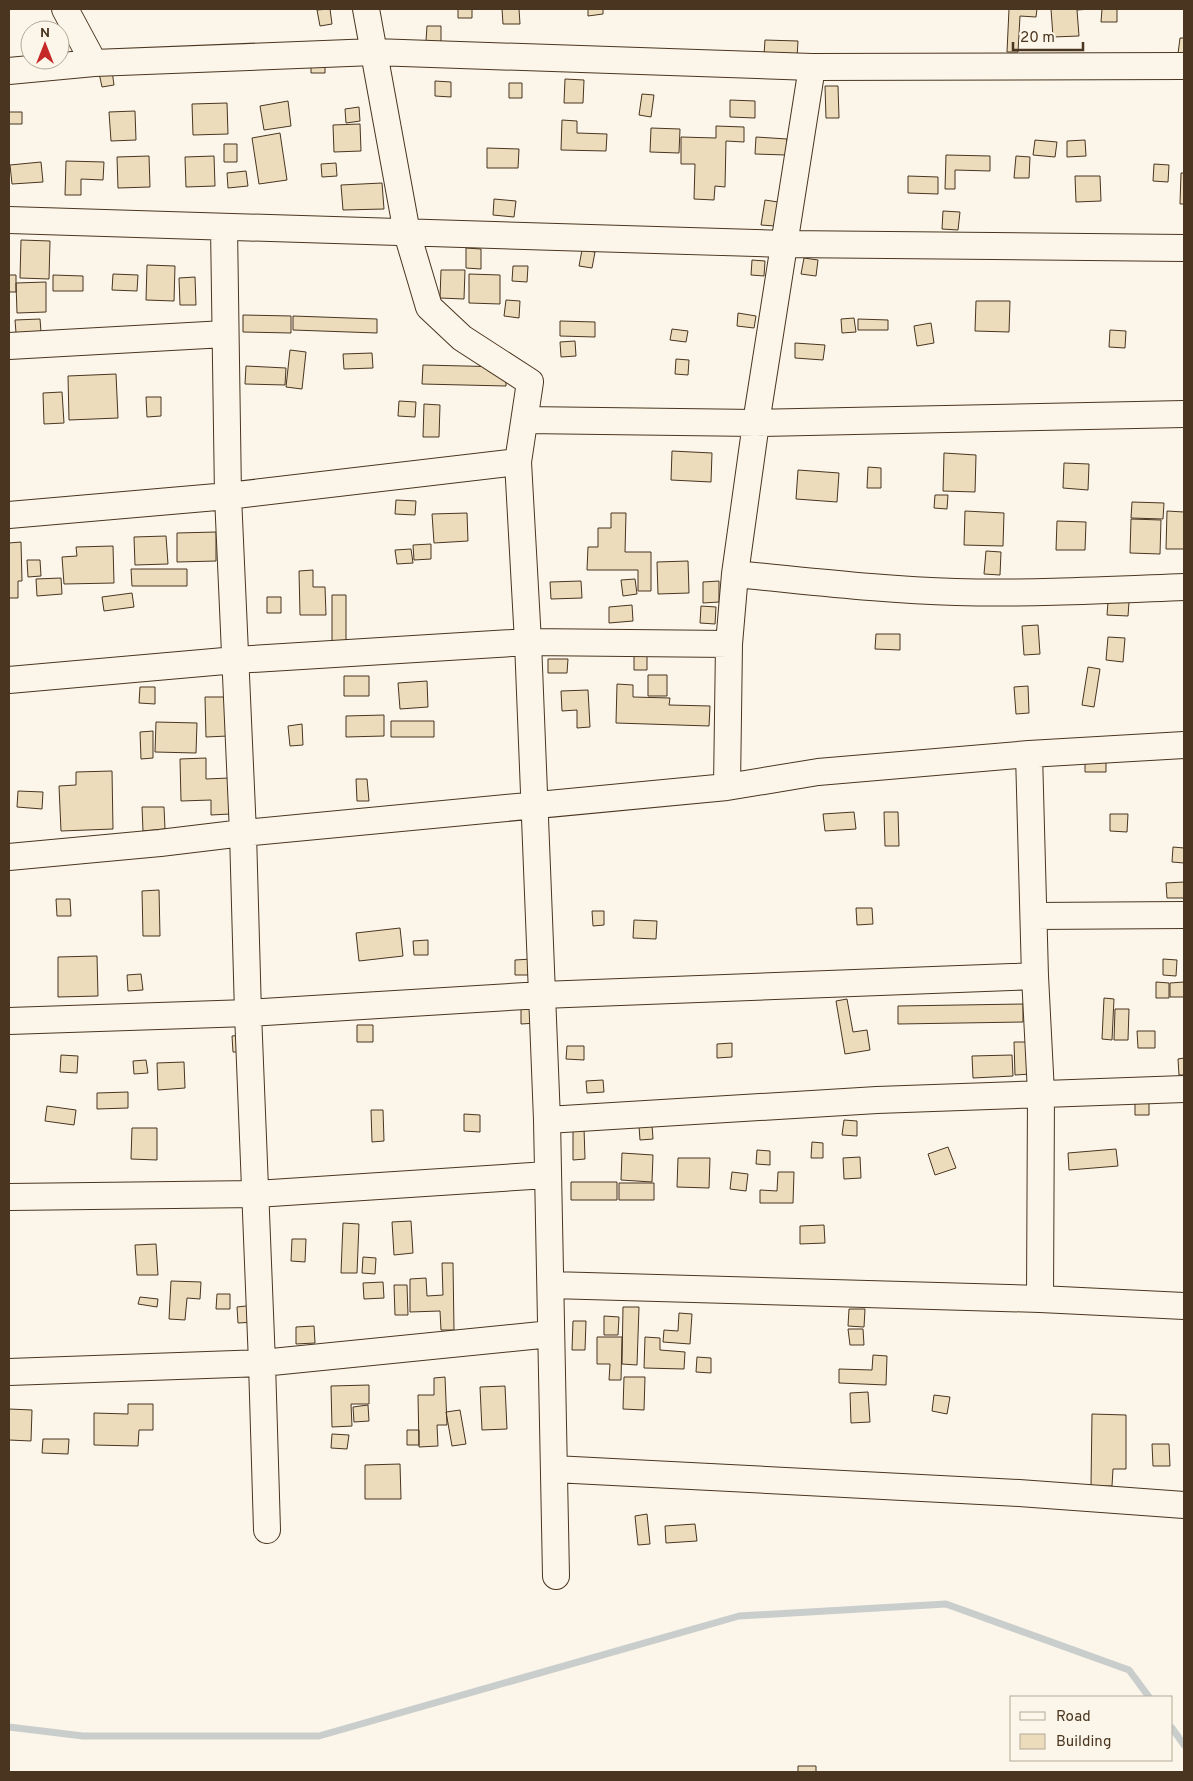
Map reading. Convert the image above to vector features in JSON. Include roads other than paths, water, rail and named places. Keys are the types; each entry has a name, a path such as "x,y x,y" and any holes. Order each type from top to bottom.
{"street":[{"path":"65,9 94,63"},
{"path":"366,9 407,233 429,307 462,338 530,382 518,462 528,642 533,806 547,1120 556,1576"},
{"path":"9,71 94,63 374,52 812,67 1184,66"},
{"path":"727,788 729,644 735,574 756,423 812,67"},
{"path":"9,220 785,244 1184,248"},
{"path":"224,227 228,496 243,833 267,1530"},
{"path":"9,346 225,334"},
{"path":"525,420 756,423 1184,414"},
{"path":"9,514 228,496 518,462"},
{"path":"735,574 873,588 957,592 1090,591 1184,587"},
{"path":"9,680 236,660 528,642 729,644"},
{"path":"9,856 727,788 818,772 1029,754 1184,745"},
{"path":"1029,754 1035,976 1041,1093 1040,1298"},
{"path":"1034,916 1184,914"},
{"path":"9,1021 248,1013 542,995 1035,976"},
{"path":"547,1120 877,1100 1184,1089"},
{"path":"9,1197 256,1194 547,1175"},
{"path":"551,1285 1040,1298 1184,1306"},
{"path":"9,1372 262,1363 552,1334"},
{"path":"554,1469 1019,1493 1184,1505"}],"waterway":[{"path":"9,1727 83,1736 319,1736 739,1616 946,1604 1129,1670 1148,1696"},
{"path":"1173,1729 1184,1745"}]}
